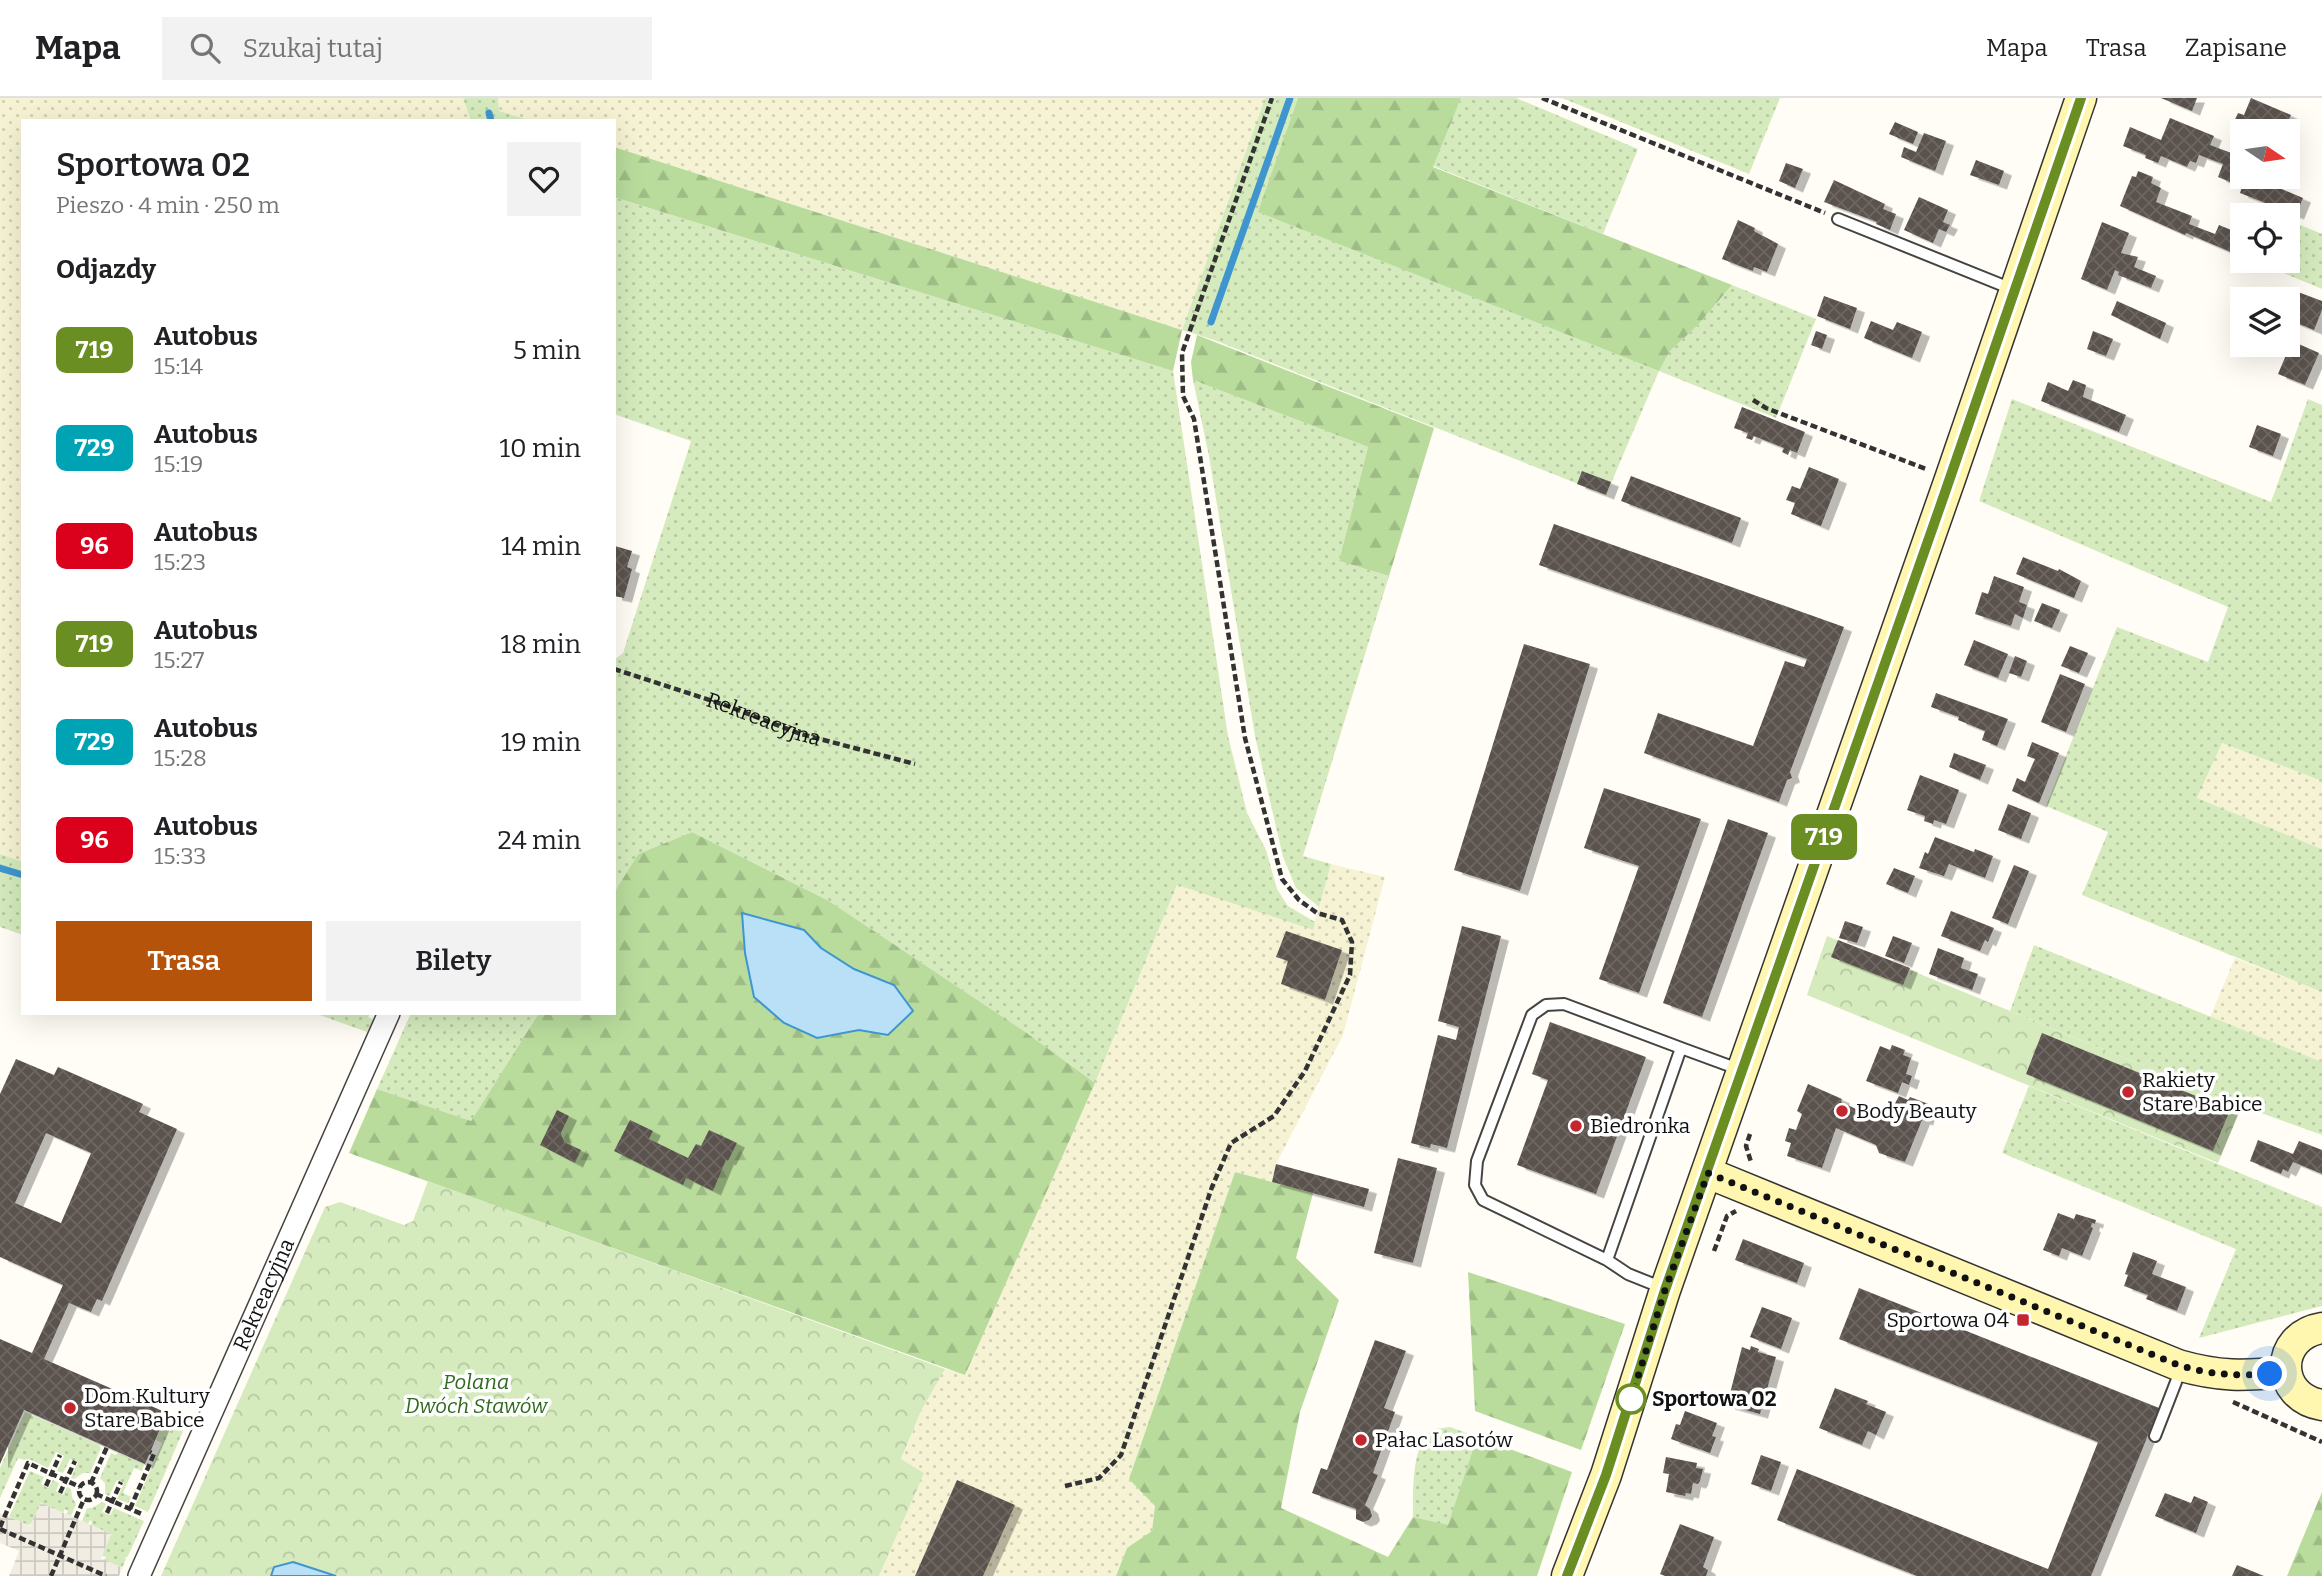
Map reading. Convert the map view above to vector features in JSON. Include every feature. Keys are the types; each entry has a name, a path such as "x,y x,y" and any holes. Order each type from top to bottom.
{"main road":[{"path":"1567,1576 1606,1475 1665,1290 2081,98"},
{"path":"1708,1173 2182,1366 2223,1376 2286,1372"},
{"path":"2322,1328 2310,1331 2294,1343 2286,1362 2289,1382 2302,1398 2322,1405"}],"street":[{"name":"Rekreacyjna","path":"139,1576 388,1015"}],"lane":[{"path":"1838,219 2015,290"},
{"path":"1665,1290 1483,1200 1475,1185 1477,1161 1532,1015 1546,1005 1564,1004 1742,1071"},
{"path":"1607,1260 1682,1048"},
{"path":"2155,1436 2182,1366"}],"path":[{"path":"1065,1486 1099,1478 1121,1455 1212,1187 1231,1143 1274,1115 1305,1071 1350,975 1352,942 1342,920 1317,913 1299,900 1282,879 1245,738 1194,419 1183,396 1182,353 1272,98"},
{"path":"1542,98 1838,219"},
{"path":"1753,400 1766,408 1950,479"},
{"name":"Rekreacyjna","path":"616,670 725,705 801,734 915,764"},
{"path":"91,1483 107,1447"},
{"path":"131,1509 154,1454 150,1452"},
{"path":"46,1486 60,1455"},
{"path":"60,1493 75,1461"},
{"path":"80,1487 28,1463 0,1528 106,1576"},
{"path":"80,1487 88,1481 97,1489 93,1498 84,1499"},
{"path":"107,1513 121,1482"},
{"path":"80,1487 80,1495 84,1499"},
{"path":"96,1494 149,1517"},
{"path":"51,1576 84,1499"}],"shaded area":[{"path":"0,98 463,98 470,119 21,119 21,861 0,854"},
{"path":"498,98 1265,98 1182,330 616,148 616,119 527,119 499,111"},
{"path":"2222,743 2322,781 2322,849 2197,798"},
{"path":"1331,864 1385,877 1343,1035 1276,1164 1272,1182 1235,1172 1129,1479 1155,1506 1152,1532 1127,1548 1116,1576 879,1576 923,1473 901,1460 921,1411 945,1369 965,1374 1095,1083 1177,885 1312,930"},
{"path":"2235,958 2322,992 2322,1062 2210,1017"},
{"path":"41,1503 111,1534 101,1558 122,1568 119,1576 9,1576 19,1551 0,1543 0,1513 30,1526"}],"green space":[{"path":"463,98 498,98 499,111 526,119 470,119"},
{"path":"1265,98 1298,98 1259,212 1659,371 1606,495 1214,340 1182,330"},
{"path":"1298,98 1461,98 1433,167 1732,285 1698,325 1670,351 1659,371 1258,212"},
{"path":"1461,98 1516,98 1638,149 1603,234 1433,166"},
{"path":"1562,98 1780,98 1749,174"},
{"path":"616,148 1182,330 1173,371 616,198"},
{"path":"616,198 1173,371 1228,736 1247,813 1266,850 1277,889 1288,906 1315,922 1313,930 1177,885 1095,1083 1024,1031 829,901 692,832 638,854 616,890 616,658 623,653 691,441 616,415"},
{"path":"2300,225 2322,234 2322,289 2284,273 2300,273"},
{"path":"1732,285 1816,319 1776,418 1659,371 1670,351 1698,325"},
{"path":"1197,335 1434,428 1389,576 1339,561 1368,447 1193,380 1191,362"},
{"path":"1193,380 1368,447 1339,561 1389,576 1303,856 1331,864 1319,907 1296,888 1283,857 1255,736 1209,456"},
{"path":"2012,399 2271,502 2308,399 2322,405 2322,781 2222,743 2197,798 2322,849 2322,992 2082,895 2108,832 2046,806 2117,627 2208,662 2228,607 1979,501"},
{"path":"692,832 829,901 1024,1031 1095,1083 965,1375 349,1153 377,1089 471,1121 538,1015 616,1015 616,890 638,854"},
{"path":"0,854 21,861 21,934 0,927"},
{"path":"1827,936 2242,1106 2218,1163 1807,995"},
{"path":"2034,945 2322,1062 2322,1135 2242,1106 2010,1011"},
{"path":"320,1015 369,1015 368,1017 374,1020 367,1032"},
{"path":"410,1015 538,1015 471,1121 377,1089"},
{"path":"2029,1086 2322,1207 2322,1306 2199,1338 2236,1249 2002,1153"},
{"path":"1235,1172 1313,1193 1296,1258 1339,1300 1300,1412 1281,1508 1388,1557 1413,1517 1448,1525 1477,1437 1572,1472 1537,1576 1116,1576 1127,1548 1152,1531 1155,1506 1129,1479"},
{"name":"Polana Dwóch Stawów","path":"428,1181 945,1369 921,1411 901,1459 924,1473 879,1576 161,1576 325,1207 340,1202 404,1225 413,1221"},
{"path":"1468,1272 1625,1324 1581,1450 1475,1411"},
{"path":"25,1412 101,1448 90,1473 83,1473 74,1479 71,1478 78,1462 70,1459 63,1473 57,1471 64,1456 56,1452 48,1468 29,1459 18,1458 0,1498 0,1468"},
{"path":"167,1413 187,1422 148,1512 135,1506 162,1443 156,1440"},
{"path":"1450,1427 1477,1437 1448,1526 1413,1517 1413,1496 1421,1445 1433,1430"},
{"path":"111,1453 118,1453 144,1465 142,1471 134,1468 123,1493 131,1497 128,1503 117,1499 124,1483 117,1480 109,1496 105,1494 105,1483 100,1478"},
{"path":"30,1471 44,1477 41,1484 48,1488 53,1480 59,1483 56,1491 63,1495 67,1487 71,1489 76,1504 71,1516 66,1514 68,1511 65,1509 63,1513 41,1503 31,1524 9,1517"},
{"path":"2322,1492 2322,1576 2287,1576"},
{"path":"102,1502 106,1504 102,1512 110,1515 114,1508 144,1521 122,1568 104,1560 106,1557 102,1556 111,1534 91,1525 90,1520 88,1524 82,1521 87,1508"}],"water":[{"path":"742,913 804,930 821,948 854,969 894,985 913,1011 888,1035 859,1030 817,1038 784,1023 754,997 745,953"},
{"path":"293,1562 336,1576 271,1576 274,1567"}],"building":[{"path":"2161,98 2197,98 2192,111"},
{"path":"2251,98 2291,115 2289,119 2235,119 2238,113 2244,115"},
{"path":"2170,118 2214,136 2210,145 2230,152 2230,182 2218,177 2223,164 2199,155 2196,163 2190,161 2187,167 2161,156 2158,163 2123,146 2130,127 2161,140"},
{"path":"1895,122 1918,132 1913,144 1889,134"},
{"path":"1924,133 1946,141 1935,171 1901,157 1904,147 1916,152"},
{"path":"1976,160 2004,171 1999,185 1970,175"},
{"path":"1786,163 1803,169 1795,188 1779,181"},
{"path":"2138,171 2153,177 2151,183 2161,188 2156,202 2192,216 2189,224 2215,234 2219,225 2230,230 2230,252 2120,206 2132,176 2136,177"},
{"path":"1834,180 1885,204 1883,209 1896,214 1890,230 1876,224 1877,222 1824,202"},
{"path":"2241,189 2282,189 2303,198 2300,205 2300,203 2265,203 2240,193"},
{"path":"1919,197 1948,210 1943,222 1950,225 1946,232 1939,229 1933,243 1904,230"},
{"path":"1738,220 1778,244 1767,272 1754,267 1753,271 1722,259"},
{"path":"2102,222 2129,233 2121,253 2138,257 2134,267 2156,276 2151,288 2118,275 2119,272 2115,270 2107,290 2081,279"},
{"path":"2300,293 2322,301 2322,310 2314,330 2300,324"},
{"path":"1824,296 1857,308 1850,329 1817,316"},
{"path":"2117,301 2166,323 2160,339 2111,315"},
{"path":"1871,321 1893,330 1897,322 1922,332 1912,358 1864,338"},
{"path":"1816,331 1827,335 1822,349 1811,345"},
{"path":"2093,331 2113,339 2106,356 2087,349"},
{"path":"2300,345 2319,353 2305,385 2278,374 2285,357 2300,357"},
{"path":"2073,380 2086,385 2083,397 2126,415 2119,432 2041,401 2048,382 2068,391"},
{"path":"1742,407 1805,432 1797,453 1790,450 1788,455 1782,452 1784,448 1754,436 1752,440 1746,438 1748,433 1734,428"},
{"path":"2257,425 2281,434 2273,456 2249,447"},
{"path":"1809,467 1839,479 1821,526 1791,514 1795,503 1786,500 1792,486 1800,489"},
{"path":"1582,471 1611,482 1606,495 1577,484"},
{"path":"1631,476 1741,518 1732,543 1621,501"},
{"path":"1554,524 1844,627 1790,772 1792,778 1787,780 1779,802 1644,753 1658,713 1753,746 1785,661 1804,667 1807,659 1539,565"},
{"path":"616,546 632,551 627,567 632,569 624,598 616,596"},
{"path":"2023,557 2058,571 2059,569 2081,581 2074,598 2016,574"},
{"path":"1994,576 2024,587 2019,602 2027,605 2023,618 2015,614 2011,626 1975,614 1982,592 1988,594"},
{"path":"2042,603 2060,610 2052,628 2034,621"},
{"path":"1974,640 2008,654 1998,678 1964,665"},
{"path":"1524,644 1590,664 1520,891 1454,870"},
{"path":"2070,646 2088,653 2079,673 2061,666"},
{"path":"2015,656 2027,661 2021,677 2009,673"},
{"path":"2060,674 2085,684 2066,732 2041,722"},
{"path":"1936,693 2008,719 1997,746 1982,740 1985,731 1958,720 1959,717 1931,707"},
{"path":"2032,742 2059,753 2039,803 2012,791 2017,778 2025,782 2035,759 2027,756"},
{"path":"1954,753 1986,765 1980,780 1949,767"},
{"path":"1920,775 1959,790 1946,824 1934,820 1933,824 1924,821 1925,816 1907,810"},
{"path":"1604,788 1701,819 1639,993 1599,979 1639,866 1584,848"},
{"path":"2008,804 2031,813 2021,839 1998,830"},
{"path":"1728,819 1768,833 1702,1017 1663,1003"},
{"path":"1935,837 1974,852 1975,849 1993,856 1985,878 1949,864 1944,876 1919,868"},
{"path":"2014,865 2029,871 2008,924 1992,918"},
{"path":"1894,868 1915,876 1908,893 1886,884"},
{"path":"1951,911 1994,928 1988,942 1985,940 1980,951 1941,936"},
{"path":"1845,921 1863,927 1857,943 1839,938"},
{"path":"1462,926 1501,936 1447,1148 1431,1144 1430,1148 1411,1143 1438,1035 1456,1040 1459,1027 1438,1021"},
{"path":"1286,931 1342,950 1325,1000 1281,984 1288,961 1276,957"},
{"path":"1893,936 1912,943 1904,963 1885,956"},
{"path":"1838,940 1910,968 1903,985 1831,957"},
{"path":"1938,948 1964,958 1961,968 1978,974 1972,990 1929,974"},
{"name":"Biedronka","path":"1550,1022 1646,1057 1596,1194 1517,1165 1548,1080 1532,1074"},
{"name":"Rakiety Stare Babice","path":"2042,1033 2230,1110 2213,1151 2026,1074"},
{"path":"1892,1045 1905,1050 1903,1055 1911,1058 1906,1074 1912,1076 1909,1085 1902,1082 1898,1093 1866,1081 1880,1046 1890,1050"},
{"path":"16,1059 54,1075 58,1067 143,1104 139,1112 177,1129 102,1301 97,1299 91,1312 69,1303 44,1359 167,1413 145,1464 24,1410 0,1464 0,1339 32,1353 63,1285 0,1257 0,1094","holes":["46,1133 91,1153 61,1223 15,1203"]},
{"path":"1808,1084 1842,1099 1841,1102 1856,1109 1857,1106 1887,1118 1899,1096 1931,1105 1905,1162 1879,1153 1876,1145 1836,1128 1822,1168 1787,1156 1791,1143 1785,1141 1789,1128 1796,1130 1802,1114 1797,1111"},
{"path":"557,1110 569,1116 561,1133 564,1142 581,1150 575,1163 540,1145"},
{"path":"630,1120 653,1131 649,1139 688,1158 696,1144 701,1146 709,1130 737,1143 728,1161 726,1160 713,1191 686,1178 683,1185 614,1151"},
{"path":"2258,1140 2293,1154 2299,1141 2322,1150 2322,1174 2293,1162 2288,1172 2283,1169 2281,1174 2250,1161"},
{"path":"1398,1158 1437,1168 1413,1263 1374,1253"},
{"path":"1276,1164 1369,1189 1364,1207 1272,1182"},
{"path":"2058,1213 2074,1219 2076,1214 2096,1220 2095,1224 2092,1223 2093,1228 2082,1256 2062,1248 2059,1256 2043,1250"},
{"path":"1743,1239 1804,1263 1797,1283 1735,1260"},
{"path":"2133,1252 2157,1261 2152,1274 2186,1287 2177,1311 2146,1299 2148,1295 2124,1286 2128,1275 2125,1274"},
{"path":"1859,1288 2159,1408 2091,1576 1917,1576 1777,1520 1797,1469 2048,1569 2098,1442 1839,1339"},
{"path":"1762,1307 1792,1318 1781,1349 1750,1337"},
{"name":"Pałac Lasotów","path":"1375,1340 1406,1351 1384,1408 1395,1412 1373,1473 1378,1475 1365,1505 1372,1516 1363,1522 1356,1519 1356,1509 1312,1493 1321,1468 1327,1470"},
{"path":"1751,1346 1759,1349 1758,1352 1776,1357 1760,1414 1727,1405 1742,1347 1750,1350"},
{"path":"1835,1388 1868,1401 1866,1404 1886,1412 1876,1435 1868,1431 1862,1445 1819,1428"},
{"path":"1685,1411 1717,1423 1712,1436 1716,1437 1710,1453 1671,1439 1676,1424 1680,1425"},
{"path":"1761,1455 1781,1462 1771,1491 1751,1484"},
{"path":"1666,1457 1697,1463 1696,1468 1703,1469 1698,1484 1693,1483 1691,1494 1686,1493 1685,1496 1666,1492 1669,1474 1663,1473"},
{"path":"957,1480 1015,1505 983,1576 915,1576"},
{"path":"2165,1493 2191,1503 2194,1496 2208,1502 2196,1533 2155,1516"},
{"path":"1680,1524 1714,1537 1703,1567 1708,1570 1706,1576 1660,1574"},
{"path":"2237,1565 2264,1576 2232,1576"}],"waterway":[{"path":"1211,322 1290,98"},
{"path":"489,113 490,119"},
{"path":"0,868 21,874"}],"bus line":[{"name":"719","path":"1567,1576 1606,1475 1665,1290 2081,98"}],"place":[{"name":"Rakiety Stare Babice","path":"2128,1092"},
{"name":"Body Beauty","path":"1842,1111"},
{"name":"Biedronka","path":"1576,1126"},
{"name":"Sportowa 04","path":"2023,1320"},
{"name":"Sportowa 02","path":"1631,1399"},
{"name":"Dom Kultury Stare Babice","path":"70,1408"},
{"name":"Pałac Lasotów","path":"1361,1440"}],"route":[{"path":"1631,1399 1665,1290 1708,1173 2178,1365 2223,1376 2270,1374"}]}
